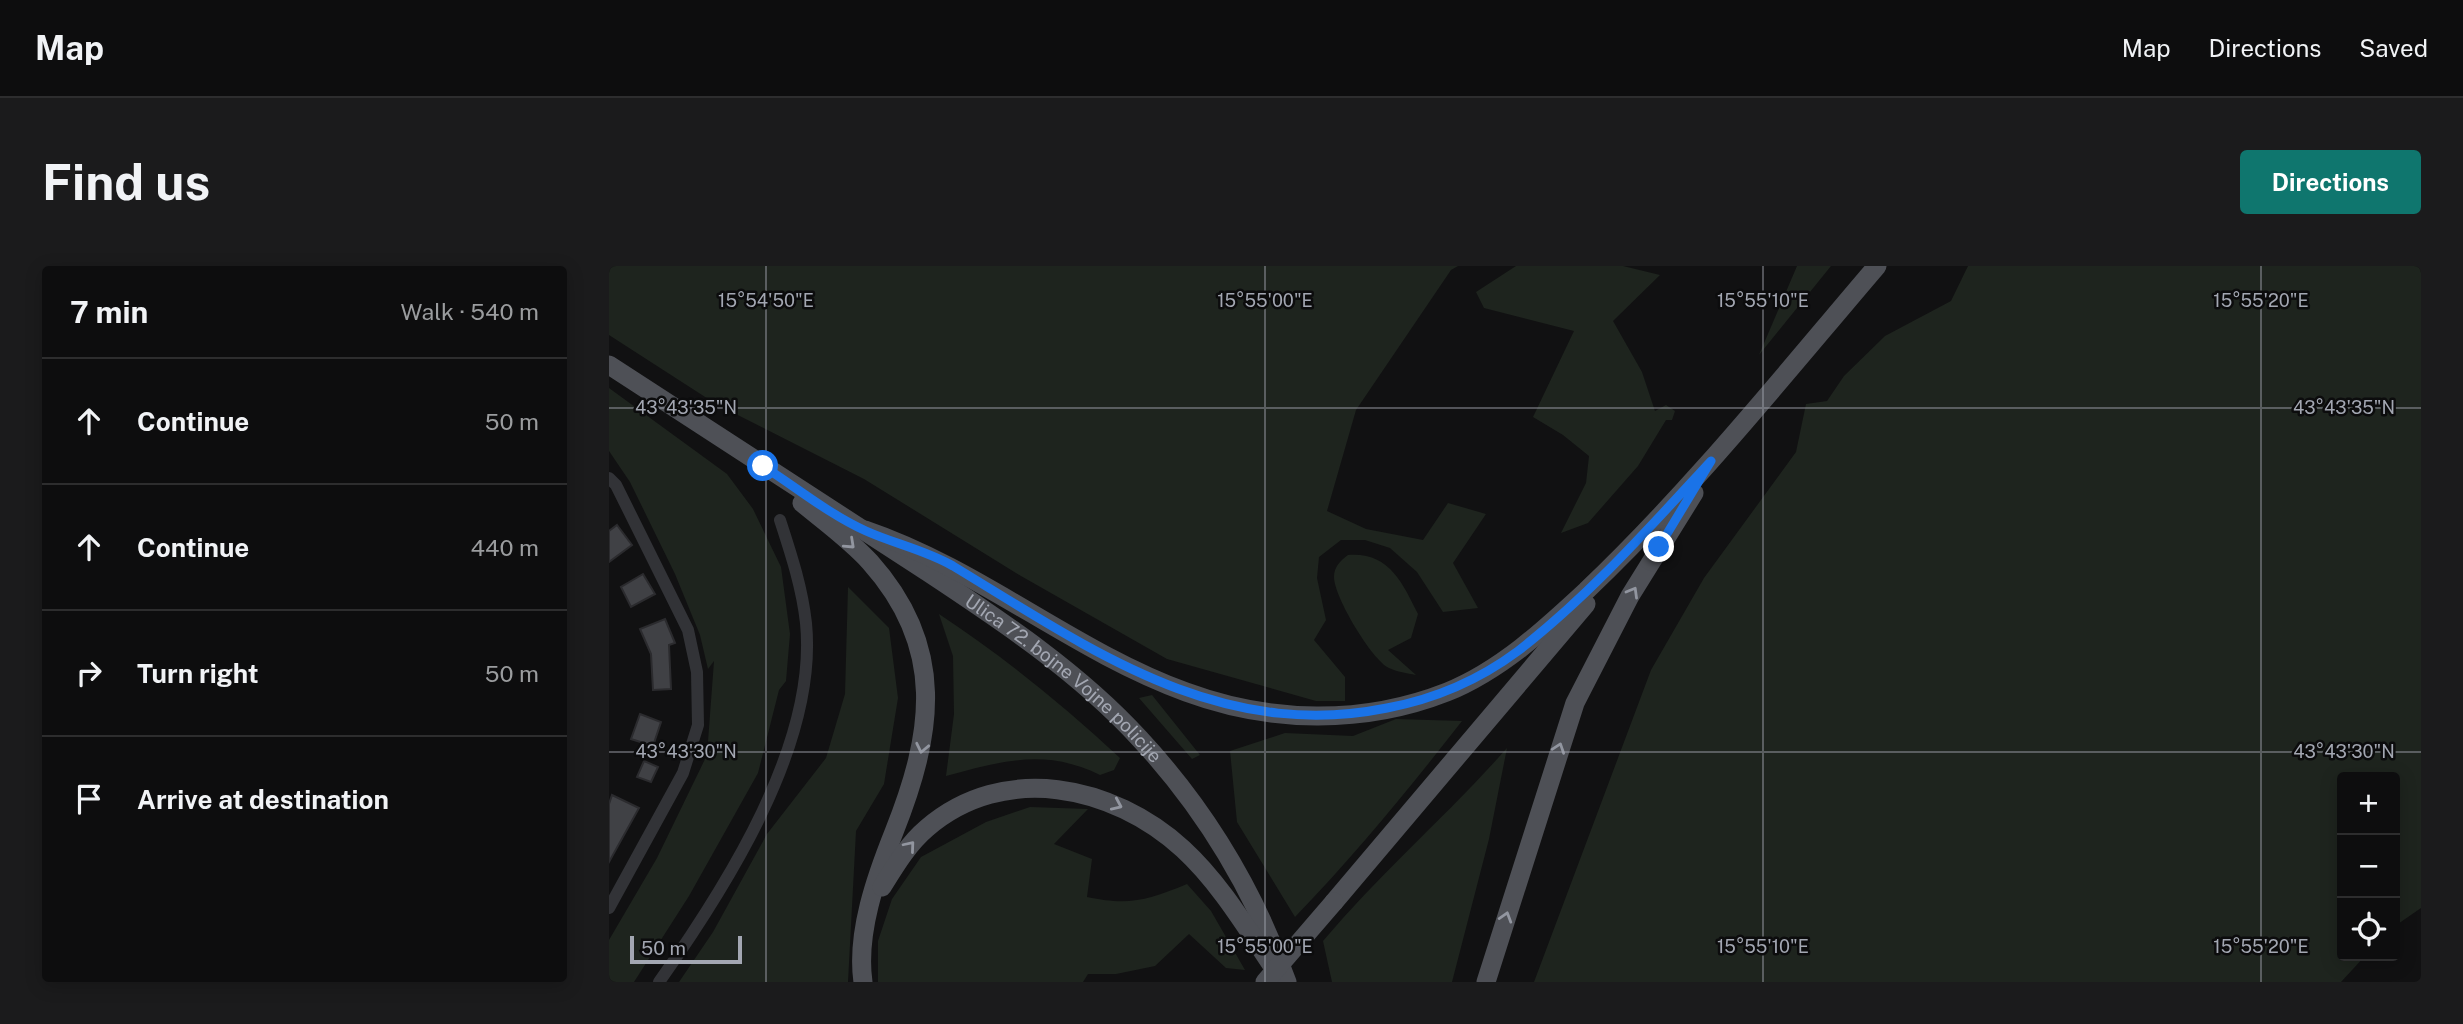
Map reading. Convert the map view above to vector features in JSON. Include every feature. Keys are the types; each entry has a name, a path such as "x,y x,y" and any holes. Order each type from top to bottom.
{"main road":[{"path":"1265,982 1628,551 1711,461 1877,266"},
{"name":"Ulica 72. bojne Vojne policije","path":"609,365 1008,625 1087,687 1140,739 1186,795 1236,869 1264,923 1285,982"},
{"path":"1486,982 1575,703 1630,596 1711,461"},
{"path":"763,466 870,562 911,624 922,660 927,699 919,766 883,858 862,950 863,982"},
{"path":"865,530 909,545 949,564 1136,671 1231,707 1290,716 1365,713 1448,691 1516,652 1628,551"},
{"path":"872,902 907,848 926,828 949,812 979,797 1014,789 1046,787 1083,793 1115,803 1149,821 1183,849 1249,930 1285,982"}],"street":[{"path":"609,478 616,485 688,630 698,672 698,725 683,773 609,908"},
{"path":"659,982 712,907 759,819 786,757 803,682 806,625 797,570 780,520"}],"shaded area":[{"path":"609,266 1458,266 1451,270 1356,410 1327,511 1366,529 1423,540 1448,503 1486,514 1453,563 1478,608 1443,612 1417,572 1390,548 1365,540 1341,540 1319,557 1317,578 1326,620 1314,640 1345,677 1345,701 1316,701 1167,659 1021,576 864,479 716,404 609,335"},
{"path":"1516,266 1623,266 1660,275 1613,321 1642,372 1655,411 1666,405 1675,411 1672,420 1666,420 1638,466 1588,523 1561,533 1586,483 1589,456 1563,435 1533,417 1574,331 1484,308 1476,292"},
{"path":"1797,266 1831,266 1759,355"},
{"path":"1968,266 2421,266 2421,908 2400,923 2400,772 2337,772 2337,961 2360,961 2341,982 1534,982 1651,670 1704,578 1796,452 1806,404 1827,401 1844,376 1885,336 1951,301"},
{"path":"609,388 727,474 753,509 781,567 790,634 786,681 779,690 758,773 689,896 634,982 609,982 609,940 657,858 707,755 714,661 708,669 700,635 675,574 630,482 609,451"},
{"path":"1348,555 1374,558 1400,580 1418,614 1411,638 1388,650 1416,675 1389,668 1382,663 1355,627 1340,599 1334,577 1338,564"},
{"path":"848,587 889,628 898,698 884,784 856,831 848,982 679,982 713,932 767,834 826,758 845,694"},
{"path":"939,614 1010,664 1099,738 1120,758 1114,770 1100,775 1080,767 1042,759 1005,762 946,776 954,714 953,656"},
{"path":"1152,695 1200,755 1192,759 1139,698"},
{"path":"1396,719 1462,721 1381,821 1295,917 1237,822 1230,751 1285,733 1353,736"},
{"path":"1507,748 1489,839 1452,982 1332,982 1323,941"},
{"path":"1030,807 1088,809 1054,844 1092,859 1087,897 1115,901 1138,900 1187,884 1211,911 1245,970 1226,968 1189,934 1155,966 1116,974 1088,974 1083,982 878,982 878,941 892,899 921,857 986,822"}],"building":[{"path":"617,525 632,545 609,562 609,531"},
{"path":"643,574 655,594 631,607 621,587"},
{"path":"665,619 675,643 669,645 671,689 653,690 651,654 640,629"},
{"path":"640,714 661,722 653,746 631,739"},
{"path":"644,761 658,767 651,782 637,777"},
{"path":"612,795 639,808 609,862 609,804"}],"route":[{"path":"763,466 865,530 909,545 949,564 1136,671 1231,707 1276,715 1318,717 1365,713 1408,704 1448,691 1479,676 1516,652 1548,626 1628,551 1711,461 1659,547"}]}
